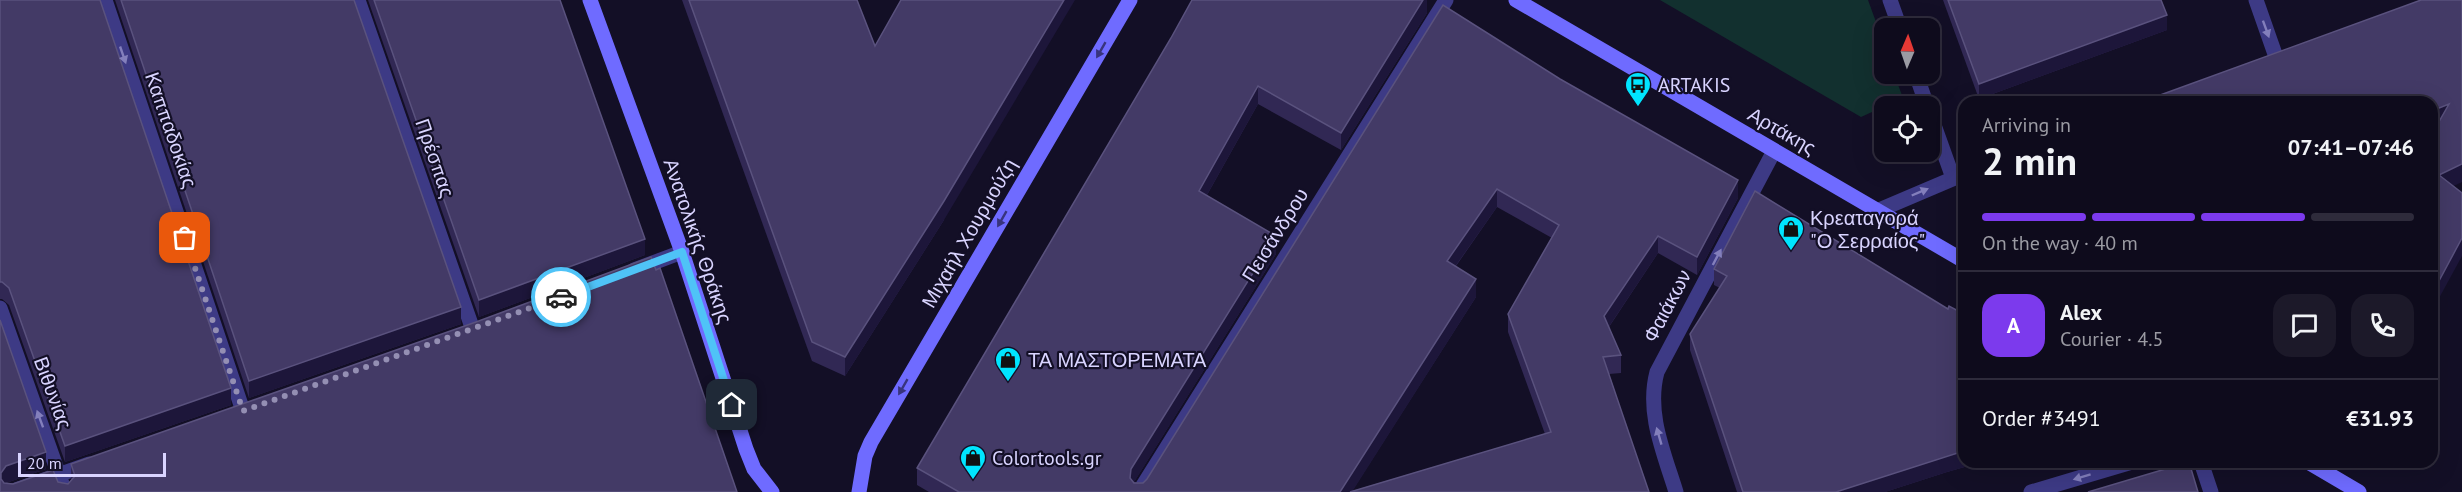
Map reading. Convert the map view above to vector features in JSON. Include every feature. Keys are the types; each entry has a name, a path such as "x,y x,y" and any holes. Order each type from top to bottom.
{"street":[{"name":"Καππαδοκίας","path":"105,0 243,411"},
{"name":"Πρέσπας","path":"358,0 473,330"},
{"name":"Ανατολικής Θράκης","path":"590,0 682,252 746,449 754,469 772,492"},
{"name":"Μιχαήλ Χουρμούζη","path":"859,492 865,456 871,442 1130,0"},
{"name":"Πεισάνδρου","path":"1139,492 1446,0"},
{"name":"Αρτάκης","path":"1516,0 1958,258"},
{"path":"1890,0 1896,18"},
{"path":"2256,0 2276,57"},
{"path":"1877,211 1958,176 1940,136"},
{"name":"Φαιάκων","path":"1676,492 1653,412 1657,372 1774,151"},
{"path":"616,277 682,252"},
{"name":"Βιθυνίας","path":"0,308 65,492"},
{"path":"10,492 103,459"},
{"path":"2031,492 2112,468"},
{"path":"2203,468 2211,492"},
{"path":"2318,468 2359,492"}],"green space":[{"path":"1660,0 1868,0 1875,18 1874,84 1898,84 1902,96 1874,96 1874,111 1861,117"}],"building":[{"path":"0,0 100,0 231,388 65,446 9,288 0,282"},
{"path":"121,0 354,0 461,307 249,381"},
{"path":"374,0 560,0 645,239 479,300"},
{"path":"689,0 857,0 875,46 901,0 1064,0 944,201 845,357 812,342"},
{"path":"1192,0 1423,0 1341,133 1258,86 1199,191 1276,236 1131,469 1130,478 1134,483 1143,483 1147,479 1443,5 1560,79 1738,180 1697,257 1658,236 1604,316 1621,355 1603,357 1649,492 1350,492 1551,432 1508,314 1559,225 1497,189 1447,261 1476,279 1340,492 959,492 917,468"},
{"path":"1948,0 2161,0 2167,15 1979,84"},
{"path":"2421,0 2462,0 2462,164 2439,175 2462,193 2462,238 2438,283 2438,123 2449,104 2438,109 2438,96 2157,96"},
{"path":"1755,191 1948,309 1949,306 1958,311 1958,453 1836,492 1743,492 1690,334 1727,276 1714,269"},
{"path":"651,257 656,270 660,268 737,492 0,492 0,320 46,452 6,466 1,473 1,479 4,483 13,484 53,470 58,482 68,484 75,476 71,464 476,322"},
{"path":"2169,468 2191,468 2198,492 2088,492"}],"way so far":[{"path":"185,238 243,411 561,297"}],"place":[{"name":"ARTAKIS","path":"1638,108"},
{"name":"Κρεαταγορά \"Ο Σερραίος\"","path":"1791,252"},
{"name":"ΤΑ ΜΑΣΤΟΡΕΜΑΤΑ","path":"1008,383"},
{"name":"Colortools.gr","path":"973,481"}],"route":[{"path":"561,297 682,252 732,405"}]}
